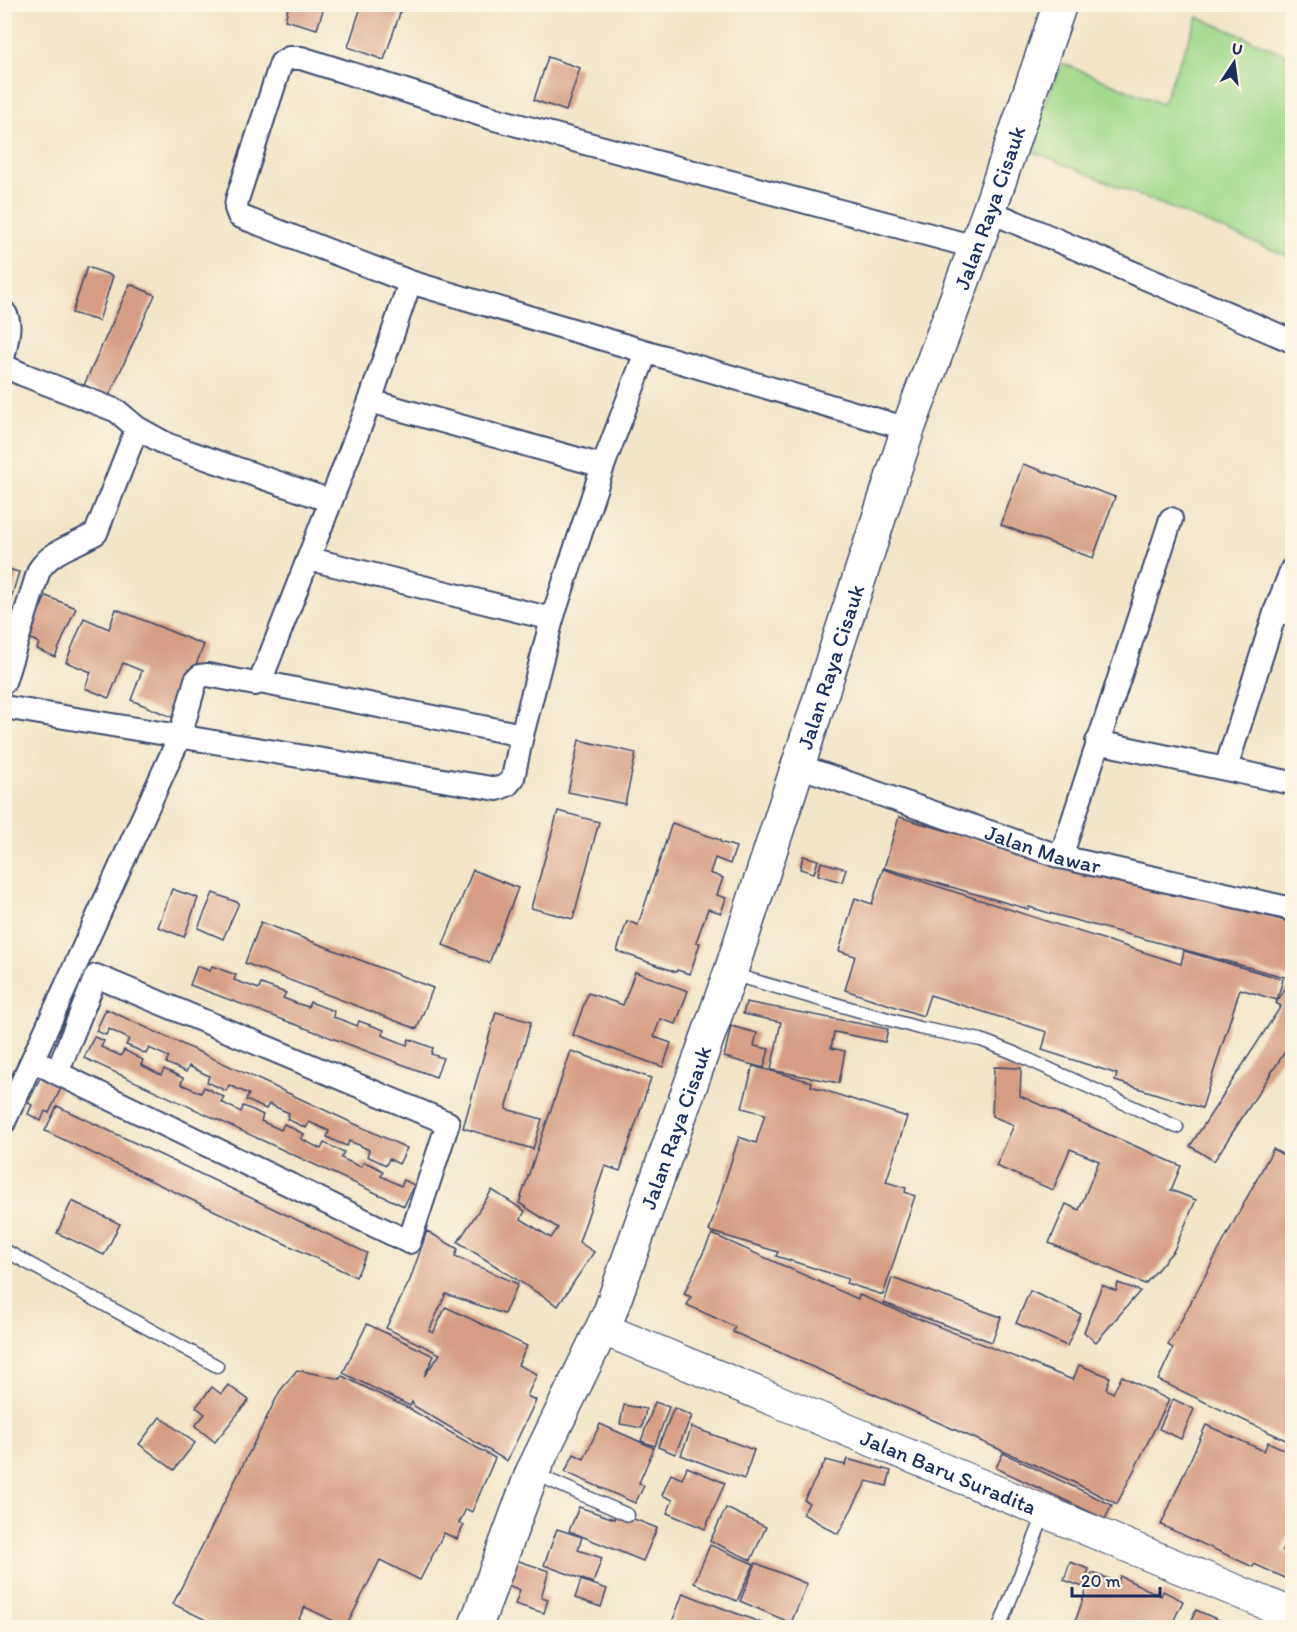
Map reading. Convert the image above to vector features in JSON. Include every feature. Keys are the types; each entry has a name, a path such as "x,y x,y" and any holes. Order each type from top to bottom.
{"main road":[{"name":"Jalan Raya Cisauk","path":"475,1628 480,1608 532,1473 603,1329 730,974 908,429 989,211 1060,4"},
{"name":"Jalan Baru Suradita","path":"603,1329 1293,1614"}],"street":[{"path":"908,429 410,282 239,216 236,208 237,200 281,63 289,58 301,58 506,122 975,247"},
{"path":"989,211 1293,341"},
{"path":"260,682 310,559 370,400 410,282"},
{"path":"4,312 8,316 4,354"},
{"path":"4,707 497,789 507,785 513,778 552,619 603,466 646,352"},
{"path":"4,362 6,367 22,374 117,411 137,428 168,445 332,501"},
{"path":"370,400 603,466"},
{"path":"4,682 39,570 57,551 96,533 137,428"},
{"path":"1061,857 1171,519"},
{"path":"310,559 552,619"},
{"path":"1226,768 1284,612 1293,569"},
{"path":"4,1122 180,736 196,680 200,676 208,675 255,684 260,682 522,735"},
{"path":"1097,742 1293,783"},
{"name":"Jalan Mawar","path":"799,766 1061,857 1293,909"},
{"path":"33,1060 57,1073 409,1242 448,1123 96,976 57,1073"}],"lane":[{"path":"730,974 919,1028 981,1040 1177,1127"},
{"path":"4,1250 217,1366"},
{"path":"532,1473 628,1515"},
{"path":"999,1628 1046,1511"}],"green space":[{"path":"1198,17 1292,57 1292,258 1027,149 1062,63 1162,104"}],"building":[{"path":"289,4 325,4 317,29 285,20"},
{"path":"362,4 403,4 384,60 348,47"},
{"path":"548,57 580,68 566,111 534,100"},
{"path":"87,267 113,276 99,321 72,313"},
{"path":"130,284 155,295 109,396 84,385"},
{"path":"1023,464 1115,497 1093,558 1001,525"},
{"path":"4,568 19,572 5,618 4,618"},
{"path":"46,596 76,608 55,657 37,649 39,643 27,637"},
{"path":"116,609 204,645 174,718 131,700 142,671 123,663 109,698 85,688 91,672 66,662 84,618 109,629"},
{"path":"579,740 636,753 625,804 568,792"},
{"path":"558,811 599,822 573,919 531,908"},
{"path":"899,817 1042,858 1173,888 1171,895 1178,896 1179,890 1265,913 1264,915 1292,923 1292,979 884,868"},
{"path":"672,823 736,847 730,864 715,858 710,873 723,878 717,895 726,898 721,913 708,909 696,942 700,943 690,974 677,970 676,972 617,951 627,921 638,925"},
{"path":"803,856 818,860 814,873 800,869"},
{"path":"821,862 846,869 842,882 818,875"},
{"path":"883,869 1181,964 1184,951 1283,979 1277,1000 1240,989 1202,1108 1115,1081 1117,1074 1042,1050 1047,1032 930,995 923,1016 845,990 855,956 839,951 855,898 872,904"},
{"path":"473,870 518,888 489,963 443,945"},
{"path":"172,889 198,898 184,937 158,927"},
{"path":"213,893 239,903 223,939 198,928"},
{"path":"261,922 433,988 417,1029 245,963"},
{"path":"197,966 210,971 212,966 236,975 234,980 259,989 261,984 286,993 283,998 296,1003 308,1007 310,1002 334,1011 333,1017 357,1026 359,1021 384,1030 382,1035 407,1045 409,1039 433,1048 431,1054 443,1058 436,1077 190,985"},
{"path":"635,972 688,991 676,1024 660,1019 654,1037 671,1043 663,1067 573,1035 588,993 623,1005"},
{"path":"1291,980 1292,1041 1214,1161 1190,1146 1281,1006 1276,1003"},
{"path":"746,1002 888,1029 885,1042 834,1032 831,1048 845,1051 839,1083 771,1070 781,1022 743,1014"},
{"path":"106,1009 407,1148 399,1164 389,1159 386,1165 367,1156 369,1150 359,1145 349,1141 347,1146 327,1137 329,1131 309,1122 306,1128 287,1119 289,1113 269,1104 266,1109 246,1100 249,1094 229,1085 226,1091 207,1082 209,1076 189,1066 186,1072 166,1063 169,1057 149,1048 146,1054 126,1045 129,1039 109,1029 106,1035 96,1031"},
{"path":"496,1012 531,1022 506,1109 542,1119 533,1149 463,1128"},
{"path":"731,1026 757,1033 754,1046 769,1049 764,1068 724,1057"},
{"path":"94,1037 104,1041 101,1047 121,1056 124,1050 143,1060 141,1065 161,1075 164,1069 183,1078 181,1084 201,1093 204,1087 224,1097 221,1102 241,1112 243,1106 253,1110 263,1115 261,1121 281,1130 284,1124 304,1134 301,1139 321,1149 324,1143 344,1152 341,1158 361,1167 364,1162 374,1166 383,1171 381,1176 401,1186 404,1180 414,1185 404,1206 84,1058"},
{"path":"571,1051 651,1078 620,1171 605,1166 579,1242 594,1252 558,1306 458,1242 492,1190 525,1211 521,1219 551,1238 558,1228 519,1203"},
{"path":"753,1066 812,1082 811,1086 907,1117 886,1182 906,1188 905,1192 915,1196 883,1295 846,1283 848,1279 776,1256 778,1252 709,1231 739,1137 756,1143 765,1114 742,1108"},
{"path":"994,1067 1021,1068 1020,1096 1181,1166 1171,1190 1196,1200 1174,1250 1145,1284 1049,1243 1066,1204 1079,1210 1099,1161 1070,1149 1053,1190 996,1166 1014,1125 992,1116"},
{"path":"42,1074 63,1084 49,1113 45,1111 41,1121 28,1114 32,1105 28,1103"},
{"path":"57,1106 367,1253 356,1277 45,1131"},
{"path":"1273,1149 1292,1160 1292,1443 1158,1380 1173,1348 1168,1345"},
{"path":"72,1201 120,1224 104,1255 57,1233"},
{"path":"427,1231 458,1249 455,1256 518,1284 504,1314 446,1294 429,1331 433,1333 446,1307 527,1346 518,1365 537,1374 527,1396 536,1400 507,1461 414,1406 412,1402 410,1406 343,1373 367,1324 434,1356 424,1376 440,1354 386,1328 410,1280"},
{"path":"712,1234 858,1299 859,1295 1073,1380 1079,1365 1110,1377 1106,1389 1113,1393 1122,1376 1169,1400 1117,1504 1069,1480 733,1332 735,1327 687,1305 691,1297 684,1294"},
{"path":"892,1278 1001,1317 992,1342 884,1303"},
{"path":"1118,1283 1140,1291 1096,1342 1084,1332 1102,1285 1116,1291"},
{"path":"1030,1291 1081,1314 1067,1346 1016,1323"},
{"path":"297,1370 340,1379 342,1376 408,1408 495,1458 472,1512 466,1509 459,1523 464,1525 457,1539 444,1533 420,1580 380,1560 346,1627 305,1607 294,1628 204,1628 208,1621 173,1604 280,1391"},
{"path":"228,1385 249,1400 215,1442 195,1426 205,1414 196,1407 212,1387 221,1394"},
{"path":"1173,1399 1194,1409 1181,1439 1159,1429"},
{"path":"655,1402 669,1407 655,1446 641,1441"},
{"path":"624,1405 646,1409 642,1428 620,1424"},
{"path":"674,1408 692,1416 675,1454 658,1447"},
{"path":"160,1417 195,1443 174,1470 139,1444"},
{"path":"600,1424 654,1448 639,1483 644,1486 635,1503 565,1472 574,1454 584,1459"},
{"path":"1206,1425 1264,1451 1268,1442 1292,1453 1292,1528 1282,1551 1292,1556 1292,1581 1254,1564 1253,1567 1161,1525"},
{"path":"692,1427 754,1450 744,1479 681,1455"},
{"path":"1003,1453 1112,1505 1105,1519 996,1468"},
{"path":"847,1459 891,1471 887,1486 867,1481 838,1534 803,1514 809,1503 804,1500 826,1460 845,1465"},
{"path":"687,1467 725,1483 705,1529 667,1513 673,1500 662,1495 671,1474 682,1479"},
{"path":"579,1507 614,1519 616,1512 657,1528 643,1561 569,1531"},
{"path":"726,1508 766,1527 751,1560 710,1541"},
{"path":"557,1529 582,1537 578,1550 602,1558 593,1583 544,1565"},
{"path":"710,1545 754,1564 737,1601 694,1583"},
{"path":"516,1560 549,1571 541,1597 548,1599 544,1613 515,1604 520,1590 508,1585"},
{"path":"1070,1562 1089,1569 1083,1587 1064,1580"},
{"path":"756,1563 807,1584 791,1623 740,1601"},
{"path":"1092,1573 1118,1582 1120,1576 1161,1596 1163,1591 1183,1601 1170,1628 1073,1628"},
{"path":"581,1580 607,1589 601,1607 575,1598"},
{"path":"683,1593 772,1627 772,1628 670,1628"},
{"path":"1196,1610 1237,1628 1188,1628"}]}
